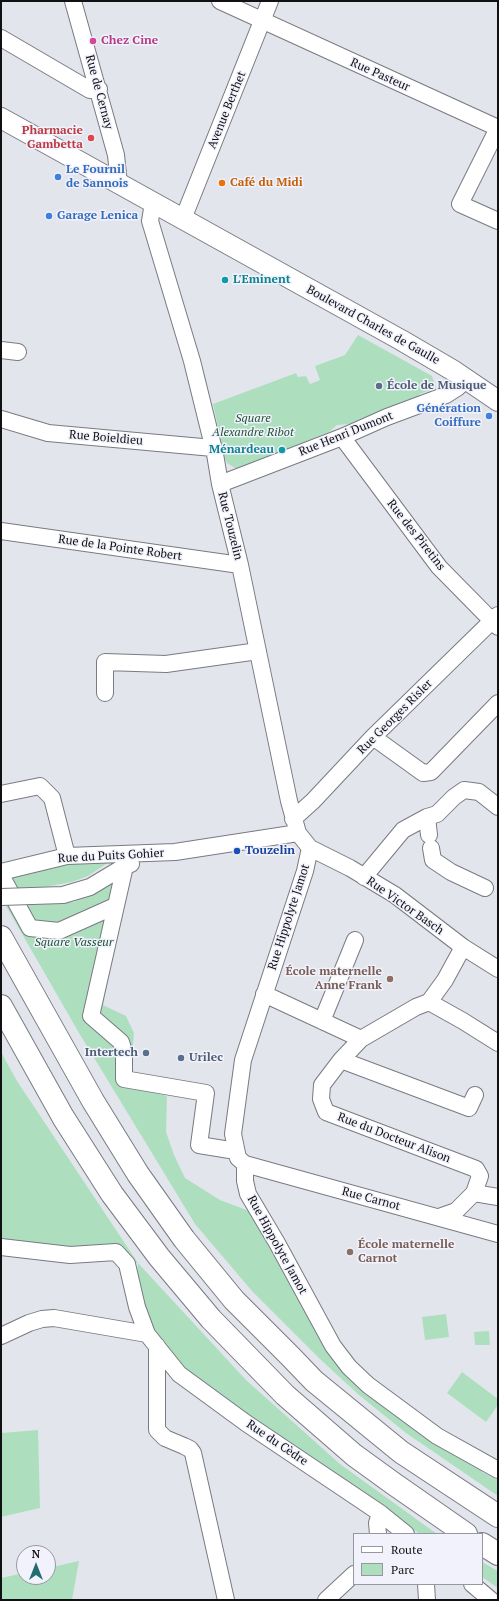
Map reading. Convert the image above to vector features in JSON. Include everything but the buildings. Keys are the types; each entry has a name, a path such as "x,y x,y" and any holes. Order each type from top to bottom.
{"highway":[{"path":"1,937 92,1101 138,1174 184,1239 234,1300 292,1357 314,1381 401,1452 498,1516"},
{"path":"1,1006 63,1117 112,1194 159,1257 211,1320 285,1395 354,1455 464,1533"},
{"path":"483,1545 498,1554"}],"main road":[{"name":"Boulevard Charles de Gaulle","path":"1,118 401,340 467,379 498,401"}],"street":[{"name":"Rue de Cernay","path":"73,1 116,155 120,184"},
{"name":"Rue Pasteur","path":"220,1 498,128"},
{"name":"Avenue Berthet","path":"183,219 270,1"},
{"path":"1,38 90,90 98,89"},
{"path":"498,128 460,204 498,221"},
{"name":"Rue Touzelin","path":"153,203 150,221 192,361 213,448 220,484 240,565 296,826 310,848"},
{"path":"1,350 18,352"},
{"name":"Rue Henri Dumont","path":"220,484 446,395 467,379"},
{"name":"Rue Boieldieu","path":"1,419 48,433 213,448"},
{"name":"Rue des Piretins","path":"342,437 439,567 496,621"},
{"name":"Rue de la Pointe Robert","path":"1,531 240,565"},
{"name":"Rue Georges Risler","path":"296,826 313,801 373,737 496,621"},
{"path":"105,693 105,662 166,664 258,651"},
{"path":"373,737 423,773 431,772 498,703"},
{"path":"1,794 40,786 52,798 66,856"},
{"path":"364,877 403,830 427,817 437,814 454,797 464,790 479,792 498,807"},
{"path":"427,817 433,860 451,872 484,888"},
{"name":"Rue du Puits Gohier","path":"1,897 62,895 90,887 125,866 175,852 296,826"},
{"name":"Rue Victor Basch","path":"310,848 364,877 395,896 463,947 498,969"},
{"name":"Rue Hippolyte Jamot","path":"310,848 305,871 243,1060 233,1132 248,1194 333,1346 349,1367 368,1385 437,1436 498,1470"},
{"name":"Rue du Puits Gohier","path":"1,872 66,856 175,852"},
{"name":"Rue du Puits Gohier","path":"125,866 91,1016 124,1046 124,1079 206,1093 199,1145 240,1158"},
{"path":"1,875 30,928 59,931 115,906"},
{"path":"322,1021 355,940"},
{"path":"463,947 445,980 429,1002 498,1043"},
{"path":"264,994 361,1039"},
{"name":"Rue du Docteur Alison","path":"429,1002 416,1007 361,1039 341,1060 322,1085 322,1099 326,1112 476,1169 480,1176 474,1193"},
{"path":"341,1060 470,1108 475,1095"},
{"name":"Rue Carnot","path":"240,1158 498,1234"},
{"path":"439,1217 456,1211 474,1193 498,1197"},
{"path":"1,1247 70,1254 116,1252 127,1264 137,1307 152,1340 157,1430 165,1438 190,1449 193,1453 226,1600"},
{"path":"1,1336 29,1322 54,1318 152,1340"},
{"name":"Rue du Cèdre","path":"152,1340 179,1374 246,1423 380,1513 403,1533"},
{"path":"378,1533 376,1523 380,1513"},
{"path":"326,1600 353,1575"},
{"path":"426,1585 427,1600"},
{"path":"473,1585 491,1600"}],"green space":[{"name":"Square Alexandre Ribot","path":"358,335 432,376 436,388 349,424 337,425 329,432 245,468 235,468 227,463 213,404 296,373 298,377 306,376 310,384 320,380 315,366 345,355"},
{"path":"115,858 88,876 72,882 28,890 1,890 5,870"},
{"name":"Square Vasseur","path":"128,882 103,1005 126,1016 134,1033 129,1086 167,1096 166,1132 174,1155 185,1178 220,1200 249,1211 290,1284 337,1361 484,1468 482,1472 498,1480 498,1496 406,1433 359,1395 321,1360 252,1291 195,1224 79,1033 6,906 74,902 114,883"},
{"path":"1,1052 17,1081 138,1263 1,1238"},
{"path":"138,1263 246,1380 340,1464 436,1533 419,1533 192,1379 133,1325"},
{"path":"446,1314 449,1337 425,1340 422,1317"},
{"path":"489,1331 490,1345 475,1345 474,1332"},
{"path":"462,1372 498,1399 498,1405 486,1422 447,1393"},
{"path":"38,1430 40,1508 1,1517 1,1433"},
{"path":"79,1561 72,1600 1,1600 1,1578 16,1575 16,1585 56,1585 56,1566"},
{"path":"483,1563 498,1571 498,1588 483,1578"}],"place":[{"name":"Chez Cine","path":"93,41"},
{"name":"Pharmacie Gambetta","path":"91,138"},
{"name":"Le Fournil de Sannois","path":"58,177"},
{"name":"Café du Midi","path":"222,183"},
{"name":"Garage Lenica","path":"49,216"},
{"name":"L'Eminent","path":"225,280"},
{"name":"École de Musique","path":"379,386"},
{"name":"Génération Coiffure","path":"489,416"},
{"name":"Ménardeau","path":"282,450"},
{"name":"Touzelin","path":"237,851"},
{"name":"École maternelle Anne Frank","path":"390,979"},
{"name":"Intertech","path":"146,1053"},
{"name":"Urilec","path":"181,1058"},
{"name":"École maternelle Carnot","path":"350,1252"}]}
